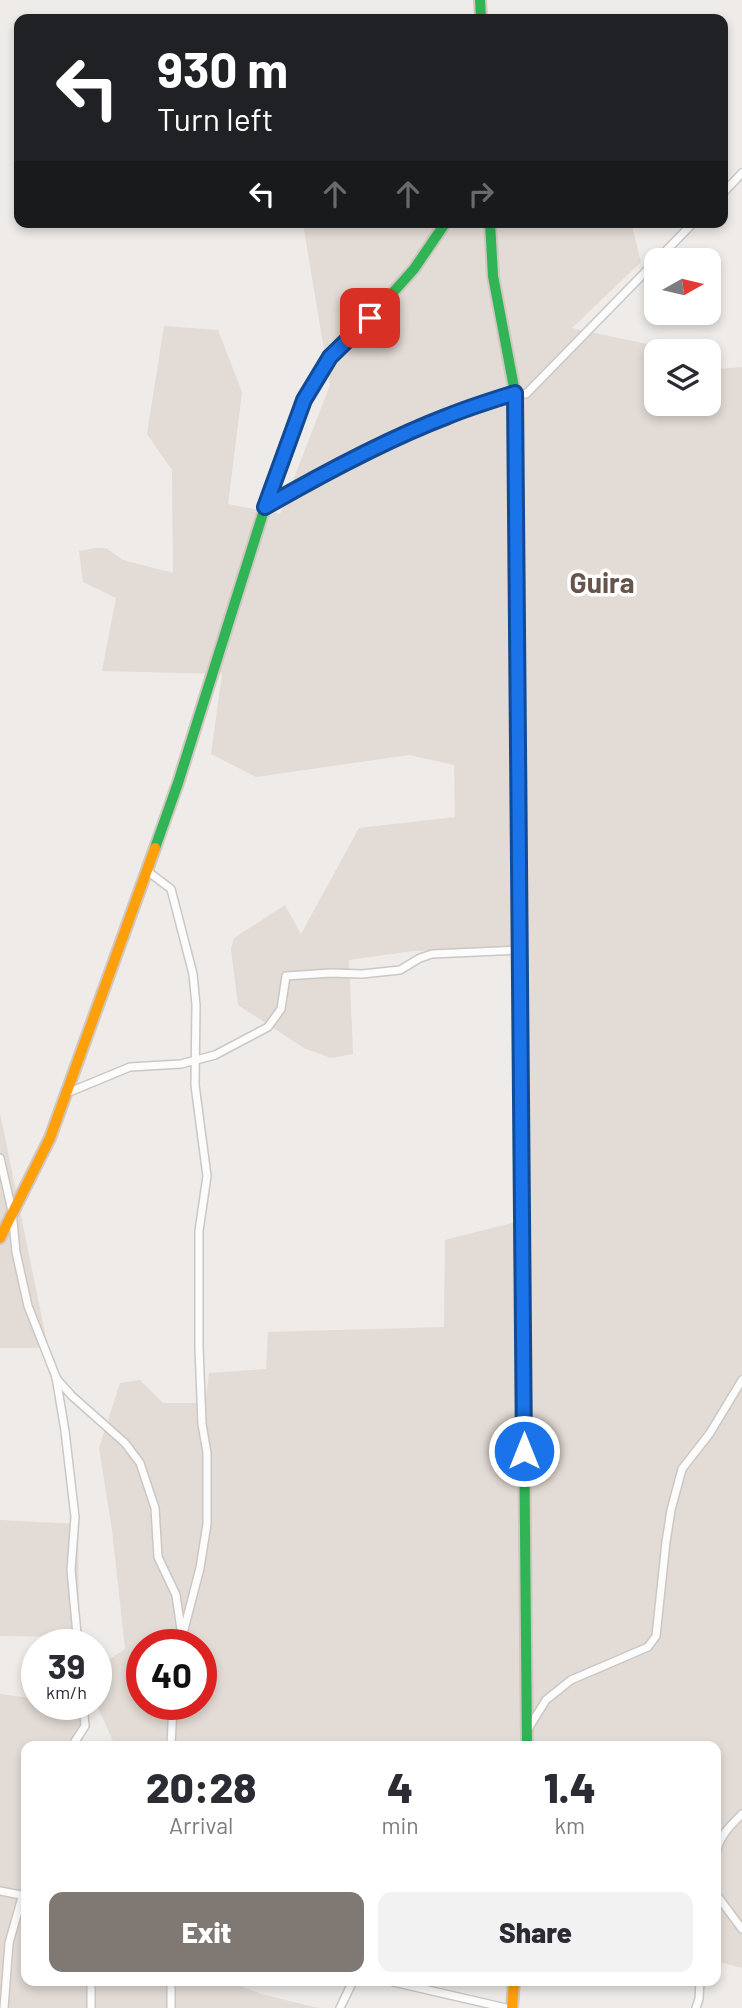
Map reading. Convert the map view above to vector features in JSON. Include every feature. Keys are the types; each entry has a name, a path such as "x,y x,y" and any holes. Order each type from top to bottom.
{"street":[{"path":"728,188 742,173"},
{"path":"0,1238 50,1138 67,1093 178,783 265,507 304,400 330,357 414,269 442,228"},
{"path":"490,228 493,276 515,393 527,1741"},
{"path":"669,248 688,228"},
{"path":"265,507 326,472 447,416 515,393 526,394 644,273"},
{"path":"146,870 172,889 193,974 196,1005 195,1084 207,1176 199,1231 199,1347 202,1424 207,1453 207,1524 201,1568 183,1629"},
{"path":"67,1093 130,1068 181,1064 215,1055 268,1027 281,1009 286,976 400,971 432,954 519,950"},
{"path":"0,1158 28,1306 55,1377 65,1431 75,1517 71,1570 77,1629"},
{"path":"55,1377 72,1396 125,1443 140,1463 155,1508 158,1557 176,1595 181,1629"},
{"path":"526,1731 546,1700 571,1680 648,1647 656,1636 666,1542 682,1469 710,1433 742,1380"},
{"path":"75,1741 85,1726 84,1720"},
{"path":"171,1741 172,1720"},
{"path":"721,1838 742,1814"},
{"path":"0,1891 21,1894"},
{"path":"721,1901 742,1929"},
{"path":"4,2008 9,1942 21,1904"},
{"path":"91,1986 91,2008"},
{"path":"171,1986 171,2008"},
{"path":"340,2008 351,1986"},
{"path":"411,1986 506,2008"},
{"path":"512,2008 514,1986"},
{"path":"696,2008 700,1986"}],"shaded area":[{"path":"304,228 632,228 641,262 572,328 644,343 644,416 721,416 721,369 742,367 742,1968 721,1962 721,1741 113,1741 104,1720 112,1720 112,1658 125,1649 112,1530 99,1448 120,1383 140,1380 163,1403 205,1403 209,1373 266,1369 268,1332 444,1327 445,1240 528,1219 524,947 413,951 349,960 353,1054 331,1058 304,1048 238,1005 231,949 234,938 285,905 301,934 359,828 455,817 454,765 409,755 256,777 211,754 222,674 102,671 116,598 83,582 79,551 106,548 123,560 173,573 172,470 147,434 164,326 218,330 242,392 228,504 280,514 330,385"},
{"path":"0,1113 48,1348 0,1348"},
{"path":"0,1520 78,1524 79,1629 21,1629 21,1636 0,1636"},
{"path":"0,1694 21,1697 21,1720 83,1720 82,1741 21,1741 21,1986 240,1986 318,2008 0,2008"}],"traffic: fast":[{"path":"480,0 481,14"},
{"path":"155,848 265,507 304,400 330,357 414,269 442,228"},
{"path":"490,228 493,276 515,393 519,808"},
{"path":"521,1102 527,1741"}],"traffic: slow":[{"path":"519,808 521,1102"},
{"path":"0,1238 50,1138 155,848"},
{"path":"512,2008 514,1986"}],"district":[{"name":"Guira","path":"602,583"}],"route":[{"path":"370,318 330,357 304,400 265,507 326,472 409,433 447,416 515,393 524,1451"}]}
